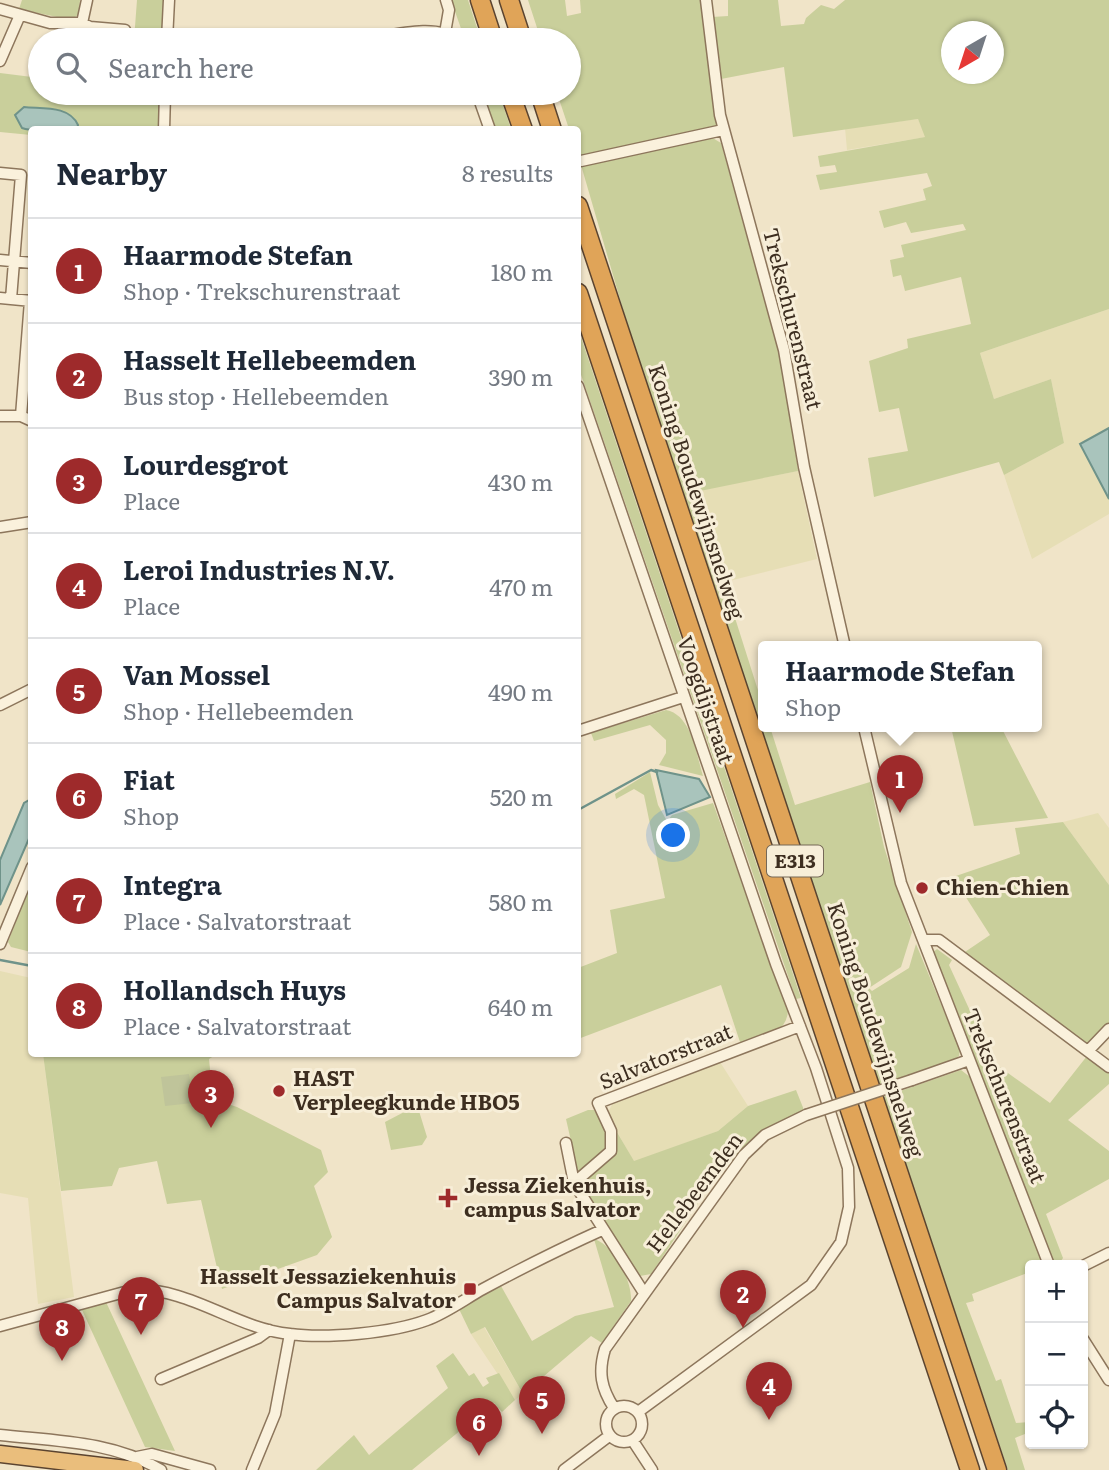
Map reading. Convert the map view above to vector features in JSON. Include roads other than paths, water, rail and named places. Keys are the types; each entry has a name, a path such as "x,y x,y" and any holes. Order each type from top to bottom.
{"highway":[{"path":"480,0 489,28"},
{"path":"509,0 518,28"},
{"path":"521,0 529,28"},
{"path":"514,105 522,126"},
{"path":"544,105 551,126"},
{"name":"Koning Boudewijnsnelweg","path":"581,215 997,1470"},
{"name":"E313","path":"581,302 970,1470"},
{"path":"0,1454 136,1464"}],"street":[{"path":"82,23 87,0"},
{"path":"168,28 169,0"},
{"path":"446,0 449,10 446,28"},
{"name":"Trekschurenstraat","path":"706,0 723,130 784,350 804,467 844,641"},
{"path":"0,9 50,23 82,23 102,28"},
{"path":"0,61 20,15"},
{"path":"164,126 165,105"},
{"path":"481,105 489,126"},
{"path":"581,161 723,130"},
{"path":"0,173 27,176 11,299"},
{"path":"0,260 28,263"},
{"path":"0,298 28,301"},
{"path":"21,416 28,336"},
{"name":"Voogdijstraat","path":"581,395 683,697 800,1026"},
{"path":"0,416 21,416 28,419"},
{"path":"0,527 28,523"},
{"path":"0,705 28,691"},
{"path":"581,730 683,697"},
{"name":"Trekschurenstraat","path":"865,732 901,883 1047,1260"},
{"path":"0,944 28,877"},
{"name":"Trekschurenstraat","path":"923,940 939,940 1109,1068"},
{"path":"638,1412 811,1285 841,1242 849,1207 848,1168 800,1026"},
{"name":"Salvatorstraat","path":"574,1183 611,1151 611,1131 598,1103 800,1026"},
{"path":"1088,1051 1109,1029"},
{"name":"Hellebeemden","path":"614,1408 605,1394 599,1367 605,1349 744,1155 765,1135 806,1115 969,1060"},
{"path":"566,1143 574,1183 643,1293"},
{"path":"0,1326 132,1290 152,1289 191,1298 238,1320 290,1334 381,1329 428,1320 543,1257 602,1230"},
{"path":"1088,1264 1109,1253"},
{"path":"161,1379 258,1338 269,1330"},
{"path":"252,1470 275,1414 290,1334"},
{"path":"1088,1347 1109,1380"},
{"path":"622,1405 638,1412 642,1428 633,1441 620,1443 610,1436 605,1421 614,1408 622,1405"},
{"path":"0,1435 88,1444 136,1464 161,1470"},
{"path":"564,1470 610,1436"},
{"path":"633,1441 652,1470"},
{"path":"136,1464 152,1454 210,1470"}],"water":[{"path":"24,107 47,108 68,114 78,125 28,126 26,129 22,128 15,115"},
{"path":"1109,428 1109,499 1080,444"},
{"path":"656,770 699,779 710,797 667,815"},
{"path":"28,801 28,841 0,905 0,860 24,803"}],"waterway":[{"path":"581,808 651,770 657,772"},
{"path":"0,960 28,965"}],"place":[{"name":"Haarmode Stefan","path":"900,813"},
{"name":"Chien-Chien","path":"922,888"},
{"name":"HAST Verpleegkunde HBO5","path":"279,1091"},
{"name":"Lourdesgrot","path":"211,1128"},
{"name":"Jessa Ziekenhuis, campus Salvator","path":"448,1198"},
{"name":"Hasselt Jessaziekenhuis Campus Salvator","path":"470,1289"},
{"name":"Hasselt Hellebeemden","path":"743,1328"},
{"name":"Integra","path":"141,1335"},
{"name":"Hollandsch Huys","path":"62,1361"},
{"name":"Leroi Industries N.V.","path":"769,1420"},
{"name":"Van Mossel","path":"542,1434"},
{"name":"Fiat","path":"479,1456"}]}
